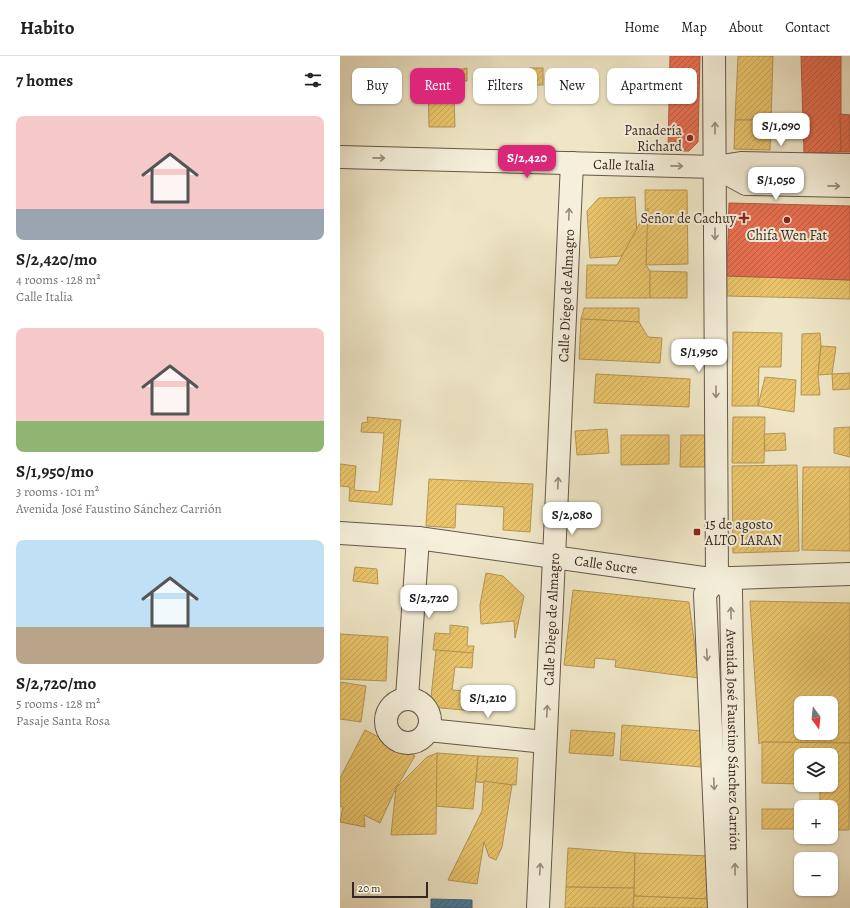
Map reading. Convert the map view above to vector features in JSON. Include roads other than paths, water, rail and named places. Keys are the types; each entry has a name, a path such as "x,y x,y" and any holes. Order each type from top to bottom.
{"street":[{"path":"714,56 717,578"},
{"name":"Calle Italia","path":"340,157 715,167 741,163 850,165"},
{"name":"Calle Diego de Almagro","path":"538,908 572,163"},
{"name":"Calle Italia","path":"715,167 746,184 850,186"},
{"name":"Calle Sucre","path":"340,533 418,538 703,578 850,574"},
{"path":"407,698 418,538"},
{"name":"Avenida José Faustino Sánchez Carrión","path":"719,908 705,594 717,578 731,591 736,908"},
{"path":"407,698 416,700 424,705 430,717 428,730 422,738 412,743 402,742 392,737 387,728 386,718 390,708 397,702 407,698"},
{"path":"428,730 546,742"}],"place":[{"name":"Panadería Richard","path":"690,138"},
{"name":"Señor de Cachuy","path":"744,218"},
{"name":"Chifa Wen Fat","path":"787,220"},
{"name":"15 de agosto ALTO LARAN","path":"697,532"}]}
